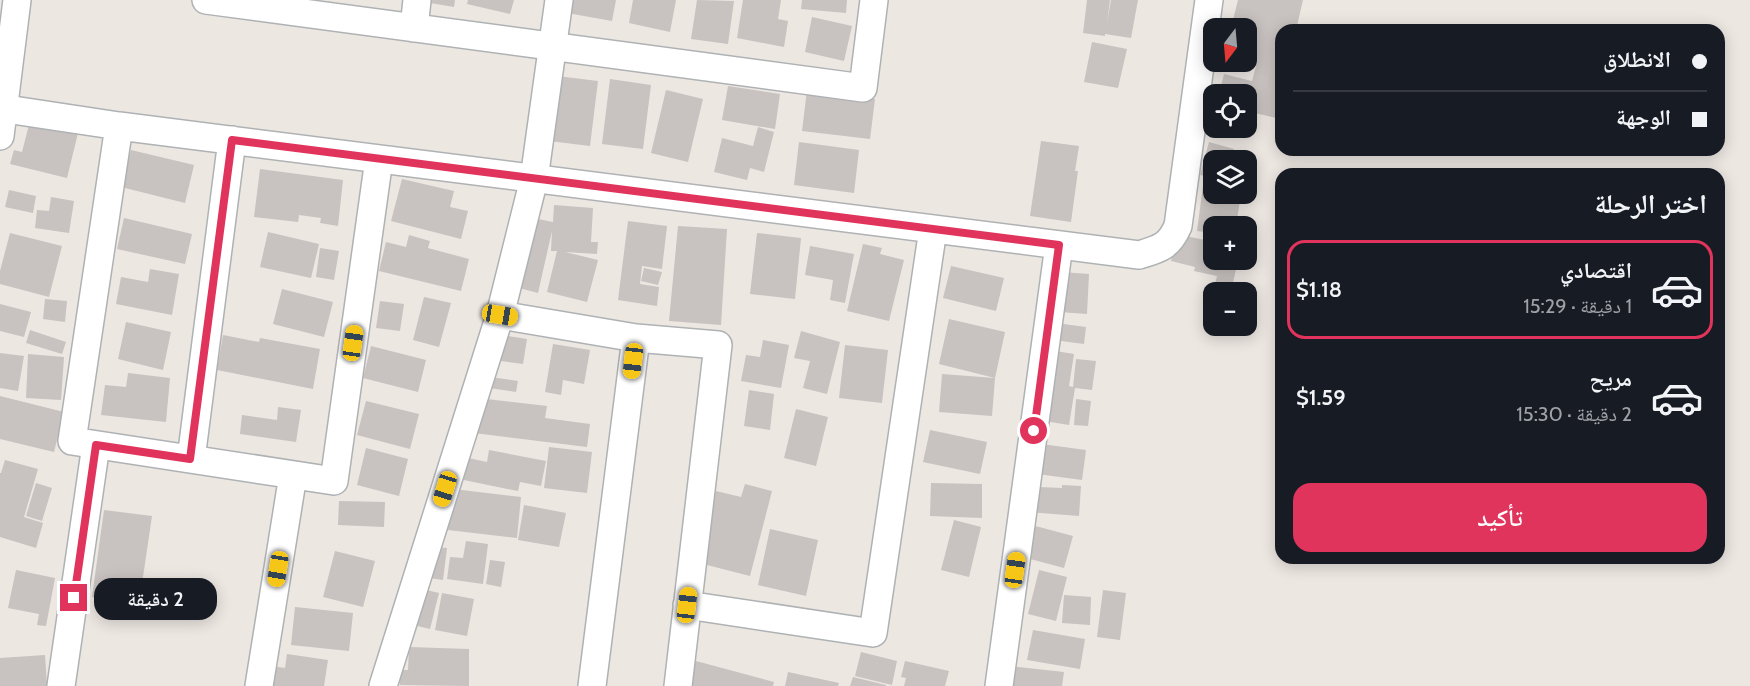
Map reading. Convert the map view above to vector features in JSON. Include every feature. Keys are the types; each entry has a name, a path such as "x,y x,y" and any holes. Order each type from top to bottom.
{"street":[{"path":"0,136 17,0"},
{"path":"206,0 863,88 874,0"},
{"path":"414,28 417,0"},
{"path":"383,686 500,315 534,178 560,0"},
{"path":"2,108 119,126 1139,255 1161,248 1172,239 1178,226 1209,0"},
{"path":"119,126 72,441 334,481 379,159"},
{"path":"190,459 232,140"},
{"path":"687,605 873,633 933,229"},
{"path":"999,686 1059,245"},
{"path":"500,315 636,338 718,345 678,686"},
{"path":"592,686 636,338"},
{"path":"61,686 96,445"},
{"path":"259,686 293,475"}],"building":[{"path":"430,0 455,0 454,7 430,3"},
{"path":"468,0 514,0 510,14 467,4"},
{"path":"558,0 616,0 612,21 556,11"},
{"path":"633,0 676,0 670,32 629,23"},
{"path":"697,0 734,1 728,44 691,39"},
{"path":"743,0 781,0 778,19 788,21 784,47 737,38"},
{"path":"802,0 847,0 846,13 801,9"},
{"path":"1087,0 1110,0 1107,23 1111,0 1138,0 1131,38 1083,33"},
{"path":"1238,0 1303,0 1297,24 1275,24 1275,118 1257,114 1257,84 1222,84 1224,74 1252,81 1254,72 1257,72 1257,18 1234,18"},
{"path":"812,17 852,26 844,61 805,52"},
{"path":"1092,42 1127,49 1118,88 1084,82"},
{"path":"557,76 598,81 590,146 549,141"},
{"path":"610,79 651,85 643,149 602,144"},
{"path":"728,86 780,94 775,129 722,120"},
{"path":"666,90 703,99 688,162 651,153"},
{"path":"807,90 875,99 870,139 802,131"},
{"path":"30,121 78,133 67,178 10,164 14,150 22,152"},
{"path":"758,127 774,132 764,172 750,168 747,180 714,172 722,138 753,146"},
{"path":"1041,141 1079,146 1071,222 1030,216"},
{"path":"799,142 859,150 854,193 794,185"},
{"path":"1209,142 1234,149 1234,150 1207,150"},
{"path":"131,150 194,165 185,203 121,187"},
{"path":"260,169 343,180 338,226 320,223 321,218 299,215 298,222 254,217"},
{"path":"402,179 454,191 450,207 468,211 461,239 391,221"},
{"path":"1203,186 1203,204 1239,204 1238,216 1203,216 1203,232 1197,231"},
{"path":"9,190 36,196 33,213 5,207"},
{"path":"51,197 74,201 69,233 35,228 37,210 49,211"},
{"path":"554,205 593,208 591,242 598,242 597,254 565,252 598,260 587,302 547,292 557,251 551,251 552,231 538,293 504,284 533,218 553,222"},
{"path":"124,218 192,234 185,264 117,249"},
{"path":"628,221 667,226 662,269 642,266 640,284 659,287 657,306 618,300"},
{"path":"678,226 727,229 721,325 669,321"},
{"path":"268,232 319,244 311,278 260,267"},
{"path":"10,233 62,246 49,297 0,284 0,271"},
{"path":"757,233 801,238 795,299 750,294"},
{"path":"409,235 430,241 428,248 469,259 461,291 379,271 386,242 406,247"},
{"path":"1186,236 1203,240 1203,270 1236,270 1233,282 1216,282 1217,276 1194,271 1195,267 1171,261 1175,244 1184,246"},
{"path":"863,244 882,248 880,254 904,260 889,321 847,311"},
{"path":"810,246 854,254 845,303 830,300 833,280 805,275"},
{"path":"320,248 339,251 334,280 316,277"},
{"path":"951,266 1004,278 996,311 943,298"},
{"path":"644,268 662,272 658,285 641,281"},
{"path":"150,269 179,274 172,315 116,304 121,277 148,282"},
{"path":"1048,271 1089,274 1087,314 1045,311"},
{"path":"282,289 333,302 324,337 273,324"},
{"path":"424,297 451,303 439,347 413,340"},
{"path":"45,299 67,301 65,322 43,319"},
{"path":"380,301 404,304 400,331 376,328"},
{"path":"0,304 31,312 24,337 0,331"},
{"path":"949,319 1005,332 995,378 939,364"},
{"path":"126,322 171,332 163,370 118,359"},
{"path":"1056,323 1086,327 1084,344 1046,339"},
{"path":"30,330 66,342 62,354 26,343"},
{"path":"801,331 840,342 827,394 803,388 810,361 794,358"},
{"path":"490,333 527,339 523,364 486,359"},
{"path":"223,335 259,342 260,338 320,349 313,389 217,370"},
{"path":"763,340 789,345 781,388 741,381 746,355 760,357"},
{"path":"553,344 590,350 584,384 563,380 561,395 545,392"},
{"path":"845,345 888,350 882,403 839,398"},
{"path":"371,346 426,360 418,392 363,378"},
{"path":"1043,349 1074,354 1069,386 1073,387 1076,359 1096,361 1092,390 1075,388 1069,425 1032,419"},
{"path":"0,353 24,356 18,391 0,388"},
{"path":"28,354 64,357 61,400 26,398"},
{"path":"128,373 170,378 166,422 101,415 105,385 126,387"},
{"path":"942,374 995,378 992,416 939,412"},
{"path":"483,376 518,381 516,392 482,387"},
{"path":"749,390 774,394 770,430 744,426"},
{"path":"0,396 64,412 54,452 0,439"},
{"path":"470,397 547,406 545,418 590,424 587,447 466,432"},
{"path":"1076,399 1091,401 1088,426 1074,425"},
{"path":"366,401 419,414 410,449 357,435"},
{"path":"278,407 301,410 296,442 240,434 242,415 277,420"},
{"path":"796,409 828,417 816,466 784,458"},
{"path":"930,430 987,442 980,474 923,462"},
{"path":"1034,443 1086,450 1082,480 1030,473"},
{"path":"549,447 592,452 587,493 544,488"},
{"path":"366,448 408,459 399,496 357,485"},
{"path":"489,450 546,461 541,486 520,482 518,491 454,478 459,456 487,462"},
{"path":"5,460 38,469 24,517 43,523 36,548 0,537 0,473"},
{"path":"36,483 52,488 42,521 26,516"},
{"path":"931,483 982,484 982,518 930,516"},
{"path":"745,484 772,491 750,576 703,564 709,539 704,538 716,491 741,497"},
{"path":"1062,485 1081,486 1079,516 1028,512 1030,494 1039,495 1039,487 1062,488"},
{"path":"453,489 521,497 517,538 448,530"},
{"path":"339,501 385,502 384,527 338,525"},
{"path":"524,505 566,513 559,547 518,540"},
{"path":"104,510 152,516 139,604 92,597"},
{"path":"954,520 981,527 969,577 941,570"},
{"path":"1028,524 1073,536 1064,568 1019,556"},
{"path":"770,529 818,540 806,596 758,585"},
{"path":"466,541 488,544 483,584 447,579 450,557 463,558"},
{"path":"426,546 447,548 443,580 422,577"},
{"path":"335,551 375,561 363,607 323,597"},
{"path":"490,560 505,562 501,587 486,584"},
{"path":"16,570 55,578 46,626 37,625 39,614 8,608"},
{"path":"1039,570 1067,577 1056,621 1028,614"},
{"path":"409,586 439,593 430,629 401,622"},
{"path":"1103,590 1126,593 1120,640 1097,637"},
{"path":"442,593 474,599 467,636 435,630"},
{"path":"1064,595 1091,597 1090,625 1062,623"},
{"path":"295,607 353,613 349,651 291,645"},
{"path":"1033,630 1085,639 1080,669 1027,660"},
{"path":"409,647 469,649 469,686 400,685 400,670 408,670"},
{"path":"861,652 897,661 892,685 855,676"},
{"path":"287,654 328,660 324,686 268,686 271,666 285,668"},
{"path":"45,655 47,686 0,686 0,658"},
{"path":"696,661 774,682 773,686 689,686"},
{"path":"905,661 949,671 945,686 904,686 906,678 901,677"},
{"path":"1001,665 1064,672 1062,686 998,686"},
{"path":"788,672 839,683 838,686 785,686"},
{"path":"853,677 886,685 886,686 850,686"}],"route":[{"path":"74,598 96,445 190,459 232,140 1059,245 1034,431"}]}
